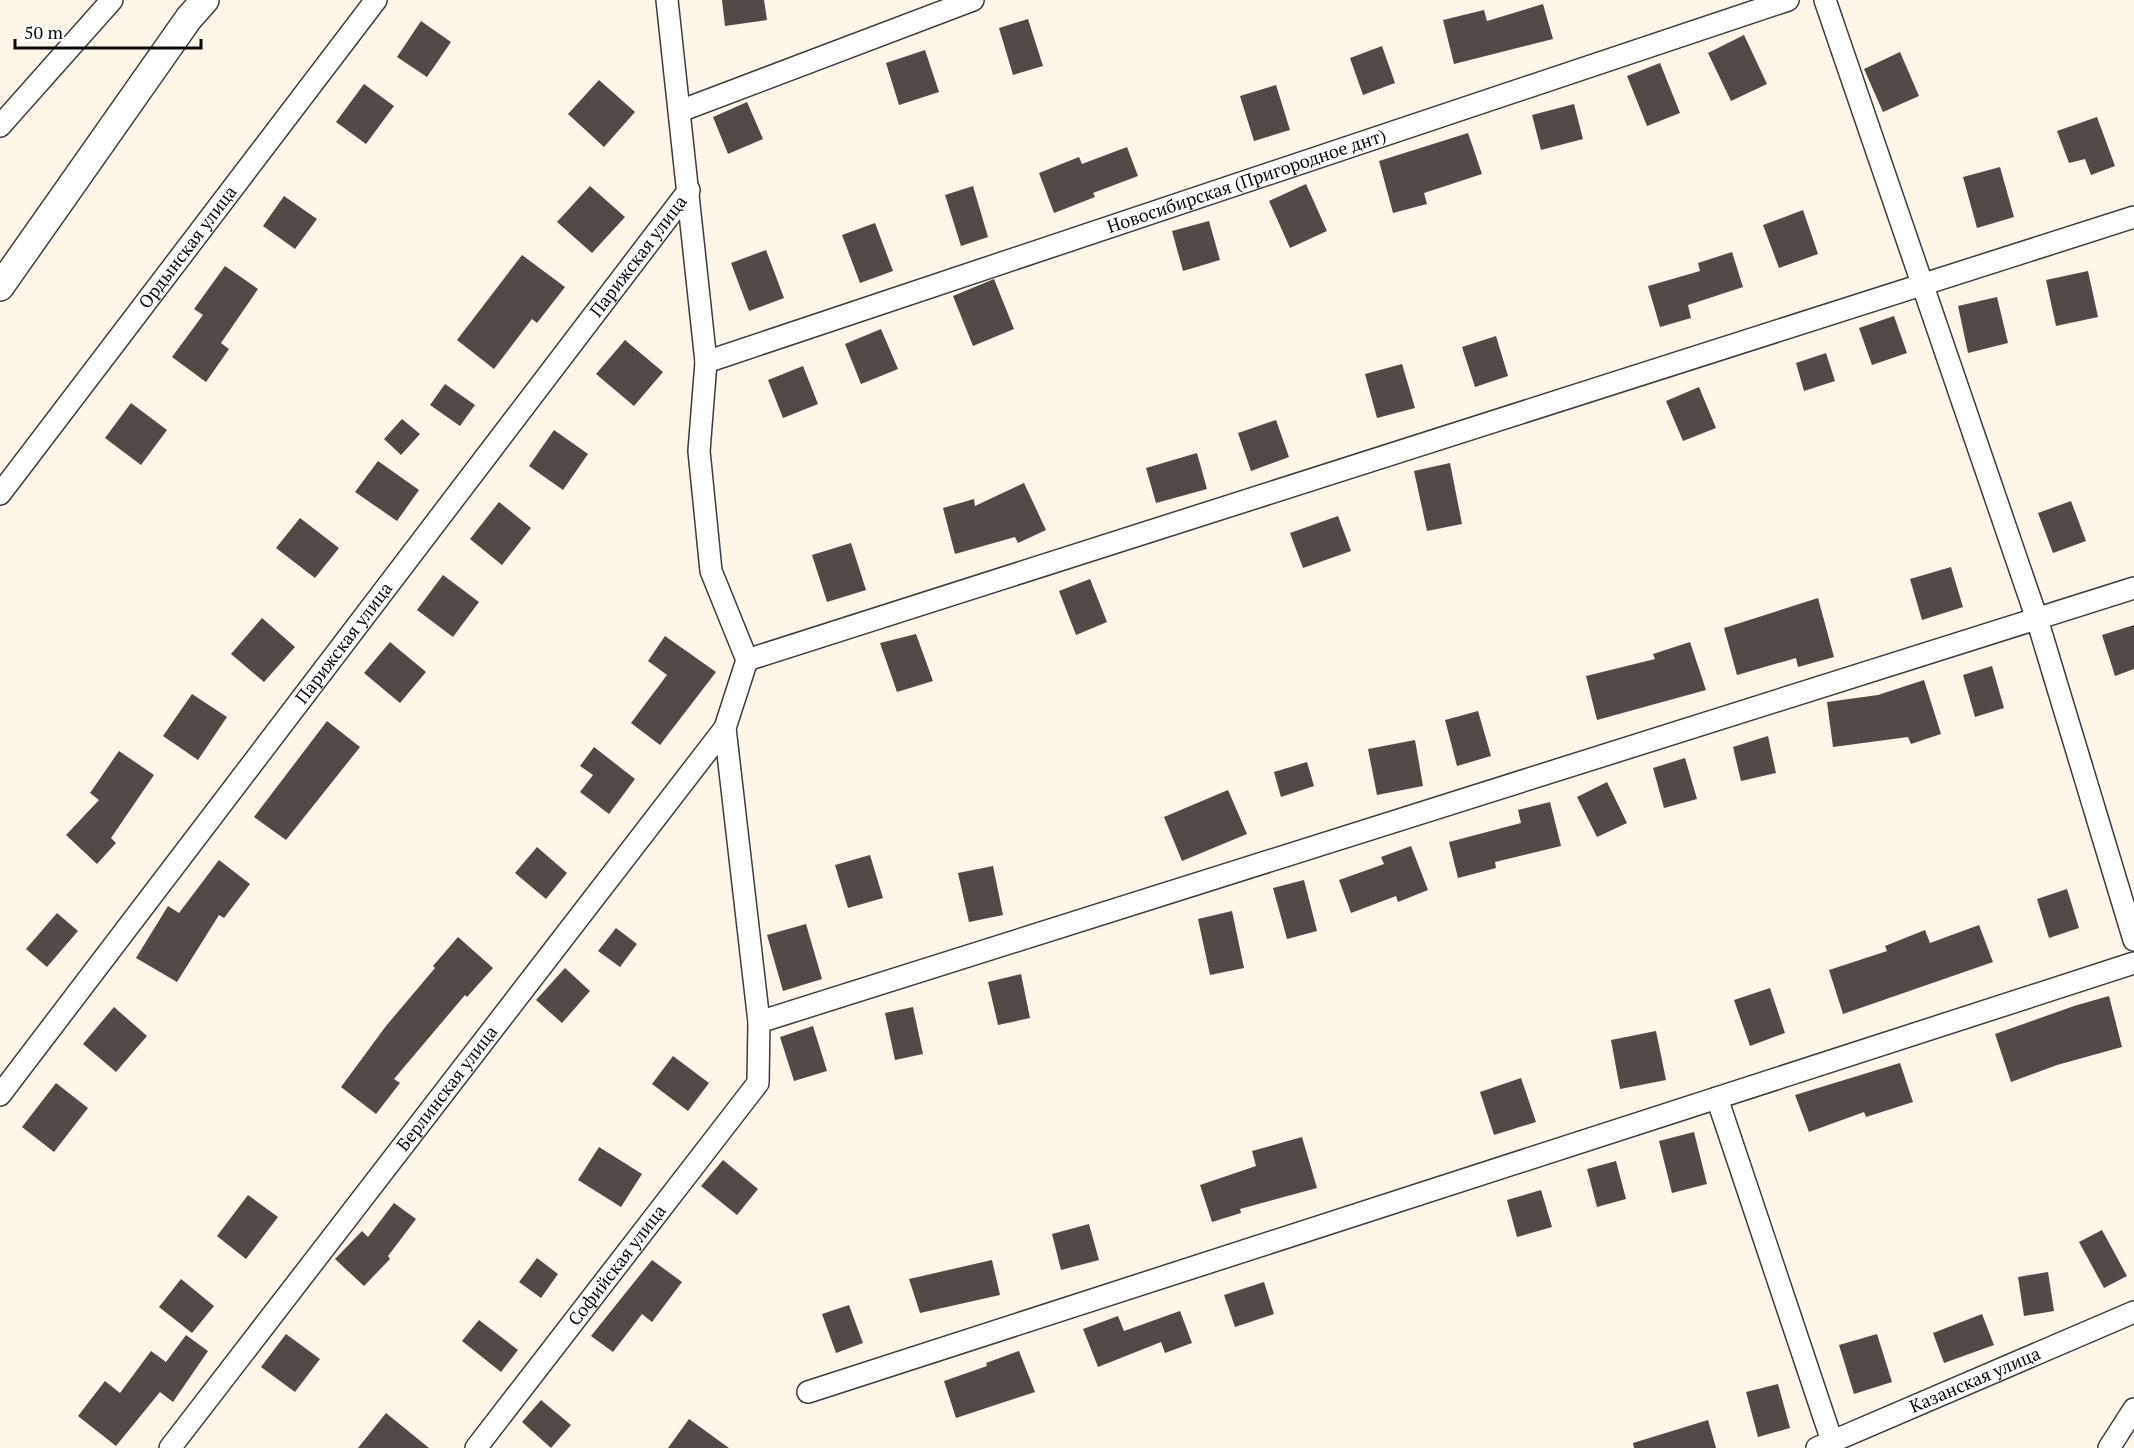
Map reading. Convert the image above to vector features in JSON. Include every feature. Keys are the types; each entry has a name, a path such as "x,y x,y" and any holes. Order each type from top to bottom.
{"street":[{"path":"0,126 112,0"},
{"path":"0,287 189,18 205,0"},
{"name":"Ордынская улица","path":"0,494 376,0"},
{"path":"668,0 706,362 699,451 711,571 747,660 725,728 759,1022 2134,588"},
{"path":"680,111 973,0"},
{"name":"Новосибирская (Пригородное днт)","path":"706,362 1788,0"},
{"path":"1825,0 2037,619 2134,940"},
{"name":"Парижская улица","path":"0,1095 689,190"},
{"path":"747,660 2134,217"},
{"name":"Берлинская улица","path":"170,1448 725,728"},
{"path":"808,1392 2134,963"},
{"name":"Софийская улица","path":"476,1448 758,1083 759,1022"},
{"path":"1717,1098 1824,1444"},
{"name":"Казанская улица","path":"1824,1444 2134,1312"},
{"path":"2109,1448 2134,1409"}],"building":[{"path":"722,0 764,0 767,20 725,26"},
{"path":"1543,4 1553,39 1454,64 1443,20 1484,10 1487,21"},
{"path":"1028,19 1043,66 1013,75 999,28"},
{"path":"421,21 451,42 427,77 397,57"},
{"path":"1744,35 1767,84 1731,101 1708,53"},
{"path":"1382,46 1395,83 1363,95 1350,58"},
{"path":"925,50 939,92 899,105 886,63"},
{"path":"1900,52 1919,96 1883,112 1864,69"},
{"path":"1660,63 1680,113 1647,126 1627,76"},
{"path":"599,80 635,112 604,147 568,114"},
{"path":"364,84 394,106 366,144 336,122"},
{"path":"1276,85 1290,130 1254,141 1240,96"},
{"path":"747,102 763,139 728,154 713,117"},
{"path":"1574,104 1583,139 1541,150 1532,115"},
{"path":"2097,117 2115,166 2091,175 2085,159 2069,163 2057,131"},
{"path":"1468,133 1482,174 1424,193 1427,204 1393,213 1379,161"},
{"path":"1127,147 1138,176 1093,193 1095,197 1054,213 1039,173 1079,157 1082,164"},
{"path":"2000,167 2014,217 1977,228 1963,177"},
{"path":"1306,184 1327,231 1290,248 1269,201"},
{"path":"590,186 625,217 592,253 557,222"},
{"path":"973,186 988,237 961,246 945,195"},
{"path":"284,196 317,219 295,249 263,226"},
{"path":"1803,210 1818,254 1779,268 1763,225"},
{"path":"1209,221 1220,260 1183,271 1172,231"},
{"path":"875,223 893,271 860,283 842,235"},
{"path":"766,250 784,298 749,311 731,263"},
{"path":"1732,252 1743,287 1688,305 1691,318 1660,327 1648,286 1700,271 1698,263"},
{"path":"522,255 565,287 537,323 532,319 494,369 457,340"},
{"path":"225,266 258,289 221,343 229,349 206,382 172,357 203,315 194,309"},
{"path":"2088,271 2098,317 2056,326 2046,280"},
{"path":"994,279 1014,329 973,346 953,296"},
{"path":"1997,297 2008,343 1968,353 1958,306"},
{"path":"1894,316 1907,353 1872,365 1859,328"},
{"path":"881,329 898,369 861,384 845,344"},
{"path":"1496,336 1508,376 1475,387 1462,347"},
{"path":"625,340 663,372 634,406 596,374"},
{"path":"1826,353 1835,381 1804,391 1796,363"},
{"path":"1402,364 1415,408 1377,418 1365,374"},
{"path":"803,366 818,404 783,418 768,380"},
{"path":"445,384 475,405 460,426 430,405"},
{"path":"1699,387 1716,428 1683,441 1666,401"},
{"path":"131,403 167,430 141,465 105,438"},
{"path":"402,419 420,434 401,455 384,439"},
{"path":"1276,420 1289,457 1251,471 1238,433"},
{"path":"554,430 588,454 563,490 529,466"},
{"path":"1197,453 1207,489 1156,503 1146,468"},
{"path":"378,461 419,490 397,521 355,492"},
{"path":"1450,463 1462,524 1427,531 1414,471"},
{"path":"1024,483 1046,530 1018,543 1015,537 955,554 943,508 974,499 975,506"},
{"path":"2071,501 2086,541 2053,553 2038,513"},
{"path":"499,502 531,528 502,565 470,539"},
{"path":"1338,516 1351,551 1303,568 1290,533"},
{"path":"300,518 339,548 315,578 276,548"},
{"path":"851,543 866,590 827,602 812,555"},
{"path":"1951,567 1963,607 1922,620 1910,579"},
{"path":"443,575 479,602 453,637 417,610"},
{"path":"1090,579 1107,622 1076,635 1059,591"},
{"path":"1818,598 1834,657 1798,667 1796,658 1737,675 1724,628"},
{"path":"262,618 295,647 264,682 231,654"},
{"path":"2134,625 2134,669 2115,676 2102,635"},
{"path":"916,634 933,681 897,692 880,643"},
{"path":"665,636 716,672 660,745 631,723 667,675 648,661"},
{"path":"390,642 426,672 400,703 364,673"},
{"path":"1690,642 1706,690 1597,720 1586,676 1655,659 1653,654"},
{"path":"1992,666 2004,708 1975,717 1963,675"},
{"path":"1924,680 1941,734 1911,744 1908,737 1833,747 1827,702 1878,695"},
{"path":"192,694 227,717 198,760 163,736"},
{"path":"1478,711 1491,756 1457,766 1445,720"},
{"path":"327,721 360,747 286,840 254,817"},
{"path":"1768,736 1776,773 1741,781 1733,747"},
{"path":"1415,740 1423,786 1377,795 1368,749"},
{"path":"594,747 635,779 609,814 580,792 593,775 580,766"},
{"path":"119,751 154,775 111,838 116,843 97,864 66,835 99,800 90,793"},
{"path":"1685,758 1697,799 1664,808 1653,768"},
{"path":"1307,762 1314,786 1281,797 1274,772"},
{"path":"1607,782 1627,823 1597,837 1577,797"},
{"path":"1228,790 1247,834 1182,861 1164,817"},
{"path":"1550,802 1561,846 1495,862 1496,868 1458,878 1449,842 1521,823 1518,810"},
{"path":"1411,846 1428,890 1398,902 1396,896 1351,913 1339,880 1384,864 1381,857"},
{"path":"537,847 567,873 546,899 515,873"},
{"path":"870,855 883,898 848,908 835,865"},
{"path":"219,860 250,884 224,918 219,915 177,982 136,958 168,906 179,913"},
{"path":"993,866 1003,915 969,922 958,873"},
{"path":"1304,880 1317,931 1287,939 1273,888"},
{"path":"2067,889 2079,928 2049,938 2037,899"},
{"path":"1232,911 1244,968 1210,975 1198,919"},
{"path":"57,913 78,931 47,967 26,949"},
{"path":"806,924 822,979 783,991 767,935"},
{"path":"1979,925 1993,962 1843,1014 1829,970 1887,951 1885,946 1925,930 1930,943"},
{"path":"616,928 637,944 620,967 598,951"},
{"path":"458,937 493,968 467,997 465,995 394,1079 400,1083 376,1114 341,1087 386,1026"},
{"path":"565,968 590,991 562,1023 536,1000"},
{"path":"1021,974 1030,1018 998,1025 988,982"},
{"path":"1770,988 1785,1033 1750,1046 1734,1000"},
{"path":"2109,996 2122,1047 2057,1065 2011,1082 1995,1034"},
{"path":"114,1007 147,1036 116,1072 83,1044"},
{"path":"913,1007 923,1054 895,1060 885,1013"},
{"path":"813,1026 827,1071 794,1081 780,1037"},
{"path":"1656,1031 1666,1080 1620,1089 1611,1040"},
{"path":"673,1056 709,1083 688,1111 652,1084"},
{"path":"1900,1063 1913,1102 1866,1117 1864,1112 1809,1132 1795,1095"},
{"path":"1521,1078 1536,1122 1494,1135 1480,1092"},
{"path":"56,1083 88,1108 54,1152 22,1127"},
{"path":"1694,1132 1707,1184 1672,1193 1659,1141"},
{"path":"1302,1137 1317,1188 1240,1209 1241,1213 1212,1222 1200,1185 1256,1166 1252,1151"},
{"path":"599,1147 642,1174 621,1207 578,1180"},
{"path":"723,1160 758,1189 737,1215 701,1186"},
{"path":"1616,1161 1626,1199 1597,1207 1587,1169"},
{"path":"1541,1190 1552,1227 1517,1237 1507,1200"},
{"path":"248,1195 278,1217 246,1259 217,1236"},
{"path":"394,1203 416,1219 388,1256 390,1259 364,1286 335,1259 362,1231 368,1237"},
{"path":"1089,1224 1099,1260 1061,1270 1052,1234"},
{"path":"2102,1230 2127,1276 2104,1288 2079,1242"},
{"path":"537,1258 558,1274 541,1298 519,1282"},
{"path":"652,1260 682,1282 652,1322 642,1314 613,1352 591,1336"},
{"path":"992,1260 1000,1295 920,1313 909,1279"},
{"path":"2048,1272 2054,1311 2024,1316 2018,1277"},
{"path":"181,1279 214,1306 192,1333 159,1307"},
{"path":"1264,1282 1274,1314 1235,1327 1224,1295"},
{"path":"849,1305 863,1343 836,1353 822,1314"},
{"path":"1180,1311 1192,1343 1165,1353 1161,1342 1098,1367 1083,1329 1118,1316 1124,1331"},
{"path":"1982,1314 1994,1345 1944,1363 1933,1333"},
{"path":"479,1320 518,1350 501,1372 462,1341"},
{"path":"286,1334 320,1359 295,1392 261,1367"},
{"path":"1877,1334 1892,1382 1854,1394 1839,1345"},
{"path":"186,1335 208,1351 173,1402 160,1392 116,1446 78,1416 105,1381 120,1393 151,1351 166,1362"},
{"path":"1019,1351 1035,1392 956,1418 944,1381 987,1366 986,1363"},
{"path":"1778,1384 1790,1428 1758,1437 1746,1392"},
{"path":"541,1400 571,1425 551,1448 522,1422"},
{"path":"386,1413 429,1448 358,1448"},
{"path":"689,1419 729,1448 668,1448"},
{"path":"1708,1420 1716,1448 1634,1448 1633,1443"}]}
